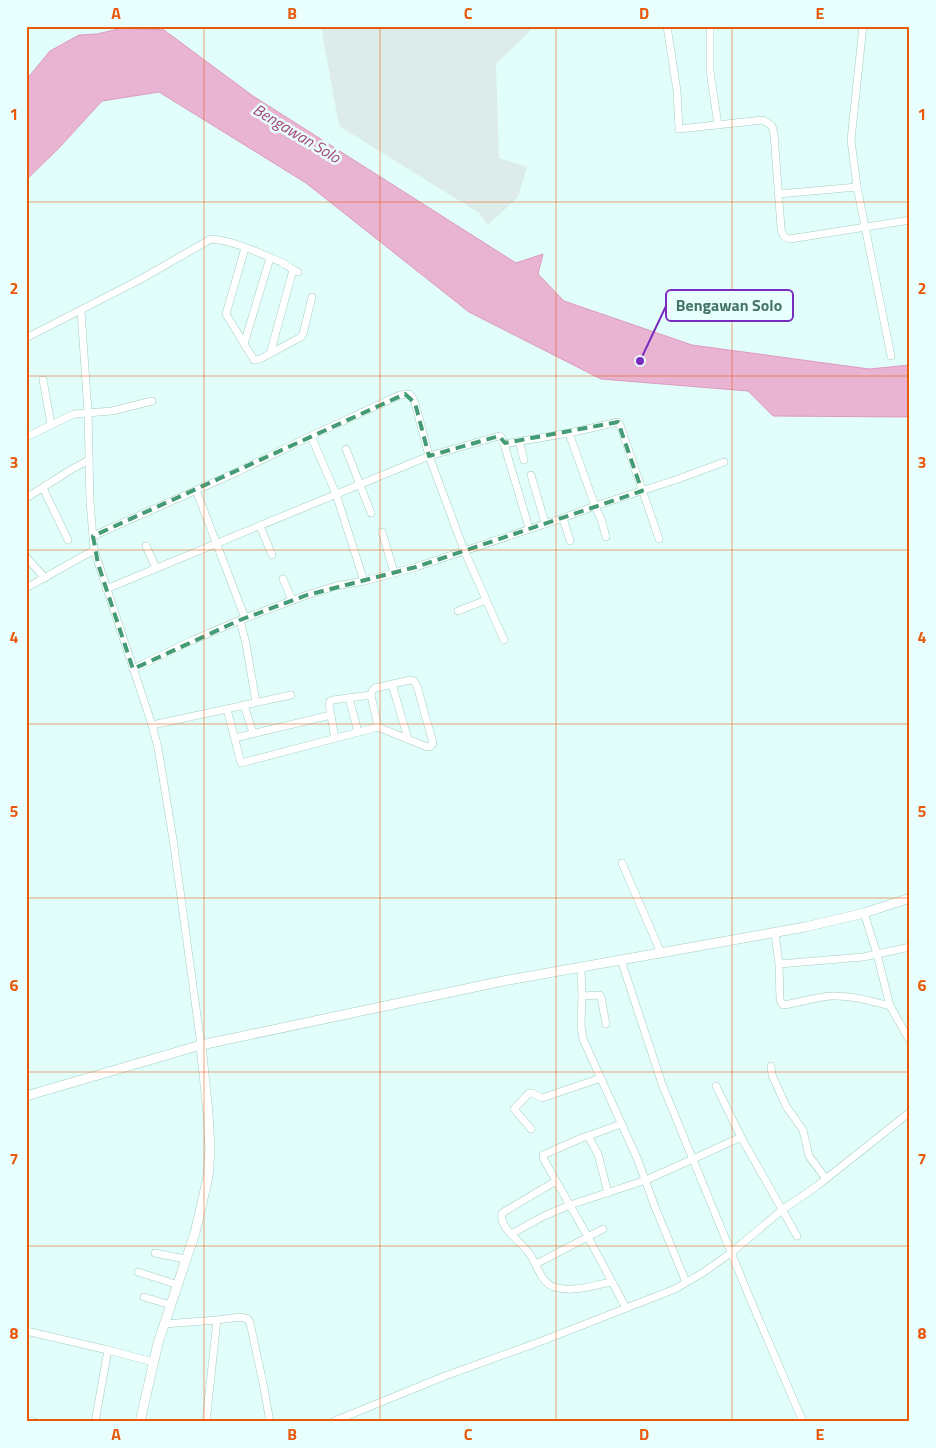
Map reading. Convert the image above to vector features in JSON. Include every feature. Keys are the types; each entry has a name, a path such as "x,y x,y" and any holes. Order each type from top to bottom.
{"street":[{"path":"667,26 677,91 679,129 763,120 772,126 781,228 782,235 785,238 790,239 910,220"},
{"path":"710,26 710,71 718,126"},
{"path":"863,26 851,140 857,187 891,356"},
{"path":"779,194 857,187"},
{"path":"26,338 141,279 207,240 217,239 237,244 296,271 270,354"},
{"path":"245,248 226,314 254,360 301,338 312,297"},
{"path":"244,344 270,258"},
{"path":"81,311 88,412 94,550 152,724 158,748 173,839 201,1045 210,1150 208,1177 195,1233 164,1324 153,1362 140,1422"},
{"path":"43,380 51,424"},
{"path":"93,536 400,395 409,394 415,403 429,456 464,550 504,640"},
{"path":"26,437 74,414 106,412 152,401"},
{"path":"504,444 568,433 616,422 619,423 659,539"},
{"path":"568,433 606,537"},
{"path":"311,436 336,494 364,581"},
{"path":"106,589 429,456 499,436 504,444 529,528"},
{"path":"519,441 524,460"},
{"path":"346,449 371,513"},
{"path":"26,498 89,460"},
{"path":"133,670 191,641 292,600 336,586 364,581 416,566 563,518 724,462"},
{"path":"531,475 545,524"},
{"path":"42,488 68,540"},
{"path":"196,490 242,619 256,702"},
{"path":"563,518 570,542"},
{"path":"260,526 272,555"},
{"path":"382,532 394,572"},
{"path":"146,546 156,568"},
{"path":"26,588 94,550"},
{"path":"26,557 45,578"},
{"path":"283,579 292,600"},
{"path":"458,612 486,600"},
{"path":"227,709 242,764 378,727 427,747 433,743 414,681 410,680 372,690 371,695 378,727"},
{"path":"392,684 408,739"},
{"path":"152,724 291,695"},
{"path":"335,738 329,705 330,701 371,695"},
{"path":"349,698 358,732"},
{"path":"244,705 253,734"},
{"path":"235,738 331,715"},
{"path":"622,863 661,953"},
{"path":"26,1096 201,1045 581,967 775,933 864,913 910,898"},
{"path":"864,913 890,1006 910,1041"},
{"path":"775,933 780,1000 783,1005 836,996 890,1006"},
{"path":"778,964 863,957 910,947"},
{"path":"621,960 662,1084 803,1422"},
{"path":"581,967 581,1025 583,1039 646,1180 686,1282"},
{"path":"582,996 600,995 606,1024"},
{"path":"770,1066 786,1106 804,1133 810,1156 826,1179"},
{"path":"531,1129 514,1109 529,1093 542,1098 601,1078"},
{"path":"716,1086 741,1137 798,1236"},
{"path":"332,1422 445,1376 542,1341 675,1289 704,1272 732,1252 782,1210 826,1179 910,1112"},
{"path":"621,1124 584,1137 543,1155 543,1158 626,1308"},
{"path":"588,1136 598,1154 608,1193"},
{"path":"511,1234 544,1216 570,1205 646,1180 741,1137"},
{"path":"556,1181 502,1214 503,1221 511,1234 528,1251 546,1283 551,1286 569,1290 612,1282"},
{"path":"536,1264 603,1229"},
{"path":"154,1253 186,1259"},
{"path":"138,1272 178,1285"},
{"path":"144,1296 171,1305"},
{"path":"164,1324 244,1317 248,1319 270,1422"},
{"path":"206,1422 217,1320"},
{"path":"26,1330 153,1362"},
{"path":"95,1422 108,1350"},
{"path":"26,1421 35,1422"}],"highlighted area":[{"path":"405,394 415,403 429,456 499,436 505,443 618,422 642,491 416,567 307,595 240,620 133,669 98,564 93,536"}],"shaded area":[{"path":"321,26 535,26 496,64 499,158 527,167 518,197 488,225 479,213 339,126"}],"water":[{"path":"123,28 164,30 253,96 516,263 543,254 538,274 564,301 692,345 869,369 910,365 910,417 773,416 748,391 601,379 469,312 306,183 159,92 102,101 57,150 26,180 26,80 50,51 79,35 97,34"}],"place":[{"name":"Bengawan Solo","path":"640,361"}]}
